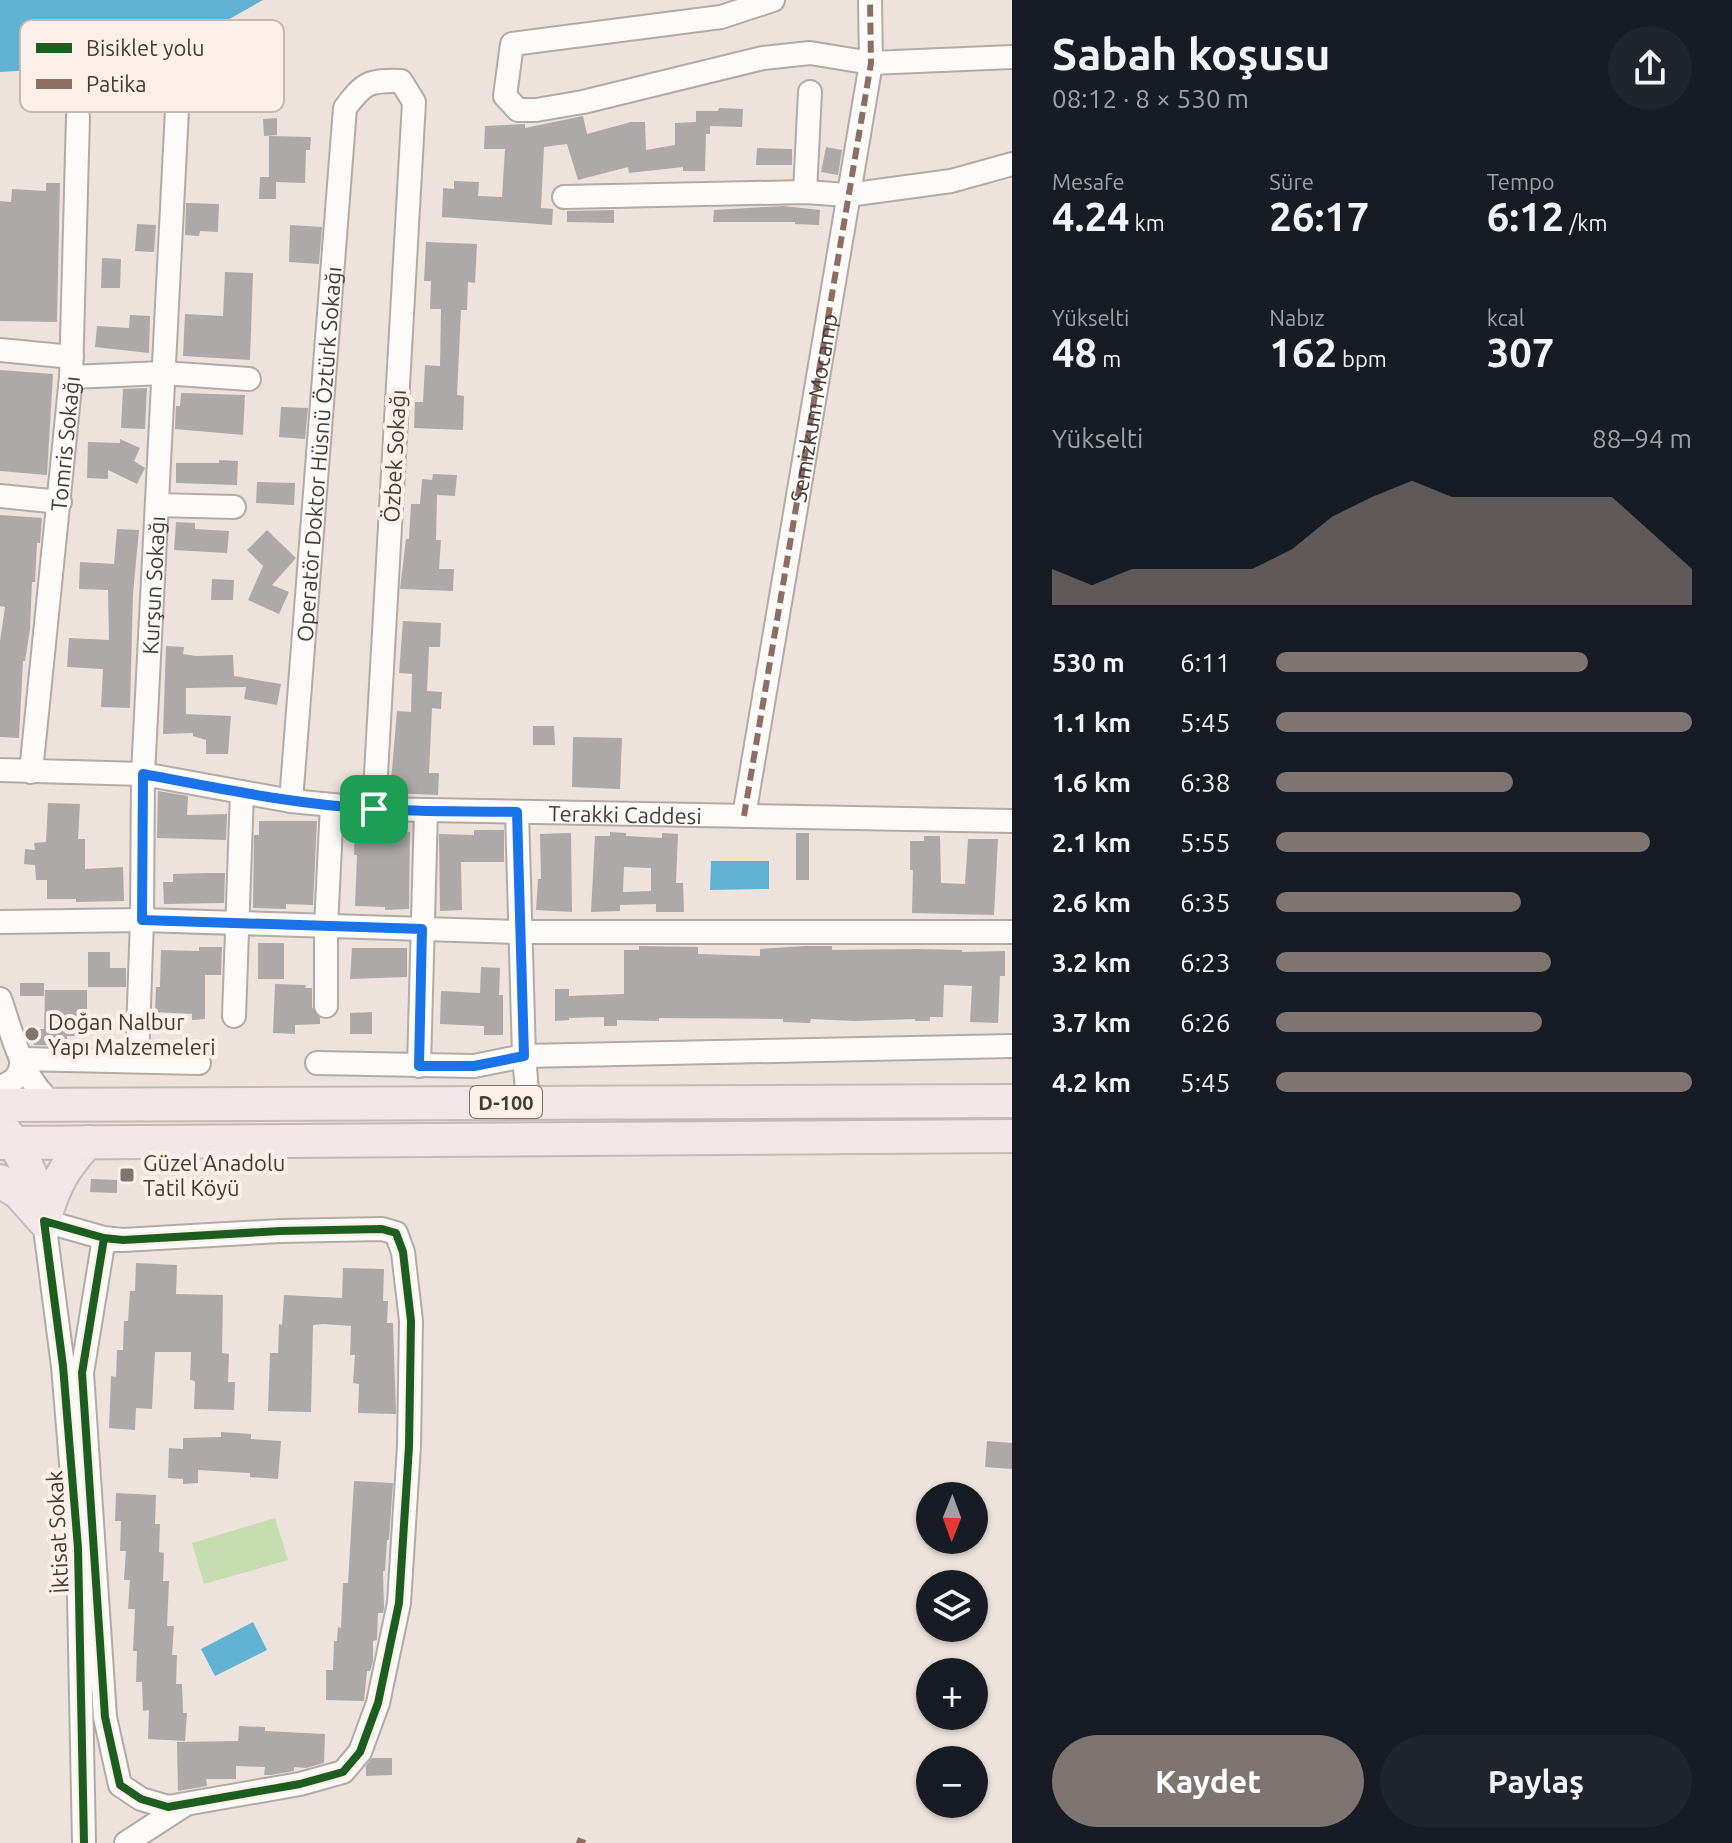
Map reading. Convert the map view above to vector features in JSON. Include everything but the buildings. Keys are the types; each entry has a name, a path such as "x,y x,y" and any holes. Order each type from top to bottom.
{"highway":[{"name":"D-100","path":"0,1105 1012,1101"},
{"name":"D-100","path":"5,1137 88,1142 1012,1136"},
{"path":"5,1137 37,1187 44,1221"},
{"path":"44,1221 53,1189 63,1170 88,1142"},
{"path":"0,1181 19,1193 44,1221"}],"street":[{"path":"773,0 721,17 512,44 505,96 518,110 536,110 634,91 763,58 810,53 871,63 1012,57"},
{"name":"Semizkum Mocamp","path":"744,816 871,63 870,0"},
{"name":"Operatör Doktor Hüsnü Öztürk Sokağı","path":"291,801 345,108 361,87 376,80 401,81 414,102"},
{"path":"805,192 810,92"},
{"name":"Özbek Sokağı","path":"374,809 414,102"},
{"name":"Kurşun Sokağı","path":"137,1061 143,774 177,112"},
{"name":"Tomris Sokağı","path":"31,772 72,367 78,116"},
{"path":"564,197 805,192 848,195 951,181 1012,164"},
{"path":"0,350 72,367 249,379"},
{"path":"0,496 60,502"},
{"path":"157,505 234,507"},
{"name":"Terakki Caddesi","path":"0,774 143,774 291,801 374,809 1012,821"},
{"path":"234,1016 242,792"},
{"path":"326,1006 332,805"},
{"path":"419,1066 426,810"},
{"path":"517,812 528,1102"},
{"path":"0,922 142,920 520,932 1012,932"},
{"path":"0,999 36,1088 54,1105"},
{"path":"317,1063 474,1066 524,1056 1012,1046"},
{"path":"22,1059 199,1063"},
{"path":"0,1087 14,1081 20,1073 22,1059"},
{"path":"44,1221 104,1238 123,1240 280,1231 382,1229 396,1233 403,1252 411,1321 409,1446 399,1603 378,1703 360,1752 343,1772 300,1784 168,1807 141,1799 120,1785 105,1717 82,1373 104,1238"},
{"name":"İktisat Sokak","path":"44,1221 63,1366 78,1548 84,1843"},
{"path":"126,1843 187,1803"},
{"path":"84,1843 92,1842 93,1837 100,1843"}],"green space":[{"path":"275,1518 288,1560 204,1584 192,1543"}],"water":[{"path":"0,0 263,0 227,20 20,20 20,71 0,72"},
{"path":"711,861 769,861 769,889 710,890"},
{"path":"253,1622 267,1650 215,1676 201,1649"}],"marked path":[{"path":"744,816 871,63 870,0"},
{"path":"577,1840 585,1843"}],"cycle path":[{"path":"84,1843 78,1548 63,1366 44,1221 104,1238 123,1240 280,1231 382,1229 396,1233 403,1252 411,1321 409,1446 399,1603 378,1703 360,1752 343,1772 300,1784 168,1807 141,1799 120,1785 105,1717 82,1373 104,1238"}],"place":[{"name":"Doğan Nalbur Yapı Malzemeleri","path":"32,1034"},
{"name":"Güzel Anadolu Tatil Köyü","path":"127,1175"}],"route":[{"path":"143,774 291,801 374,809 517,812 524,1056 474,1066 419,1066 422,929 142,920 143,774"}]}
